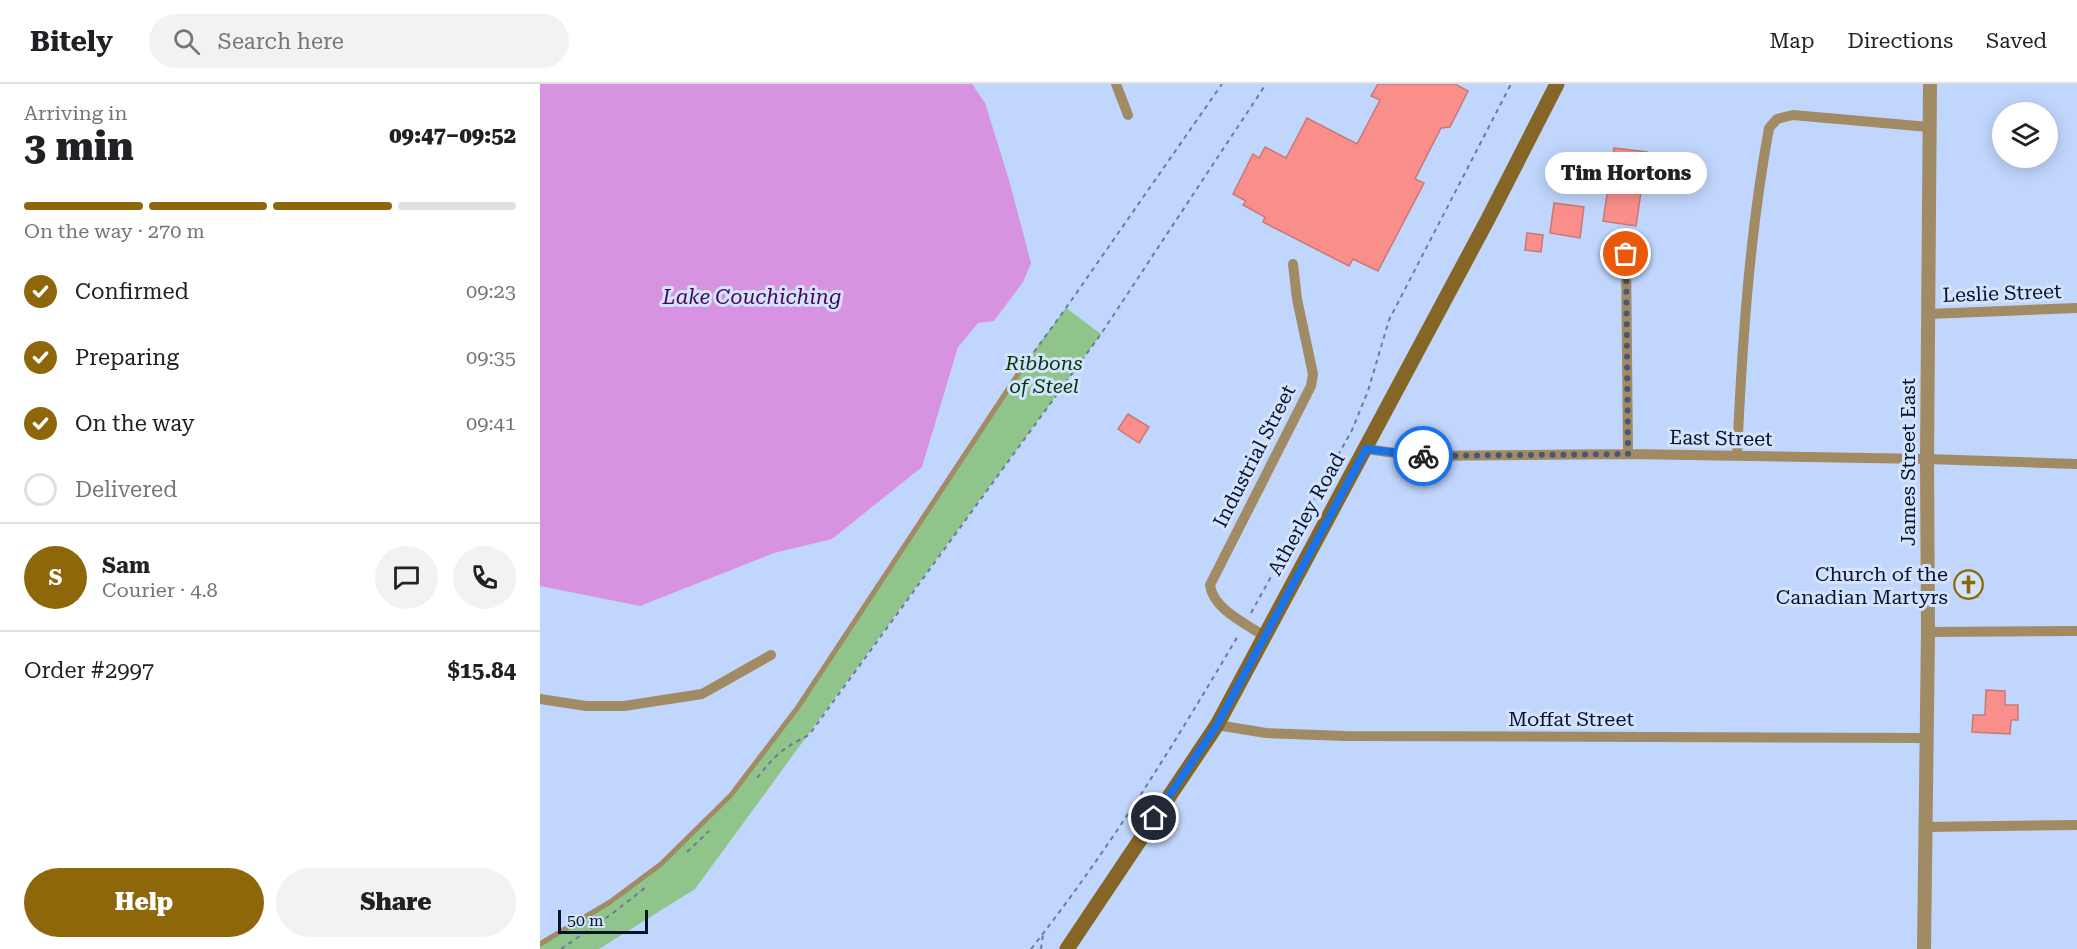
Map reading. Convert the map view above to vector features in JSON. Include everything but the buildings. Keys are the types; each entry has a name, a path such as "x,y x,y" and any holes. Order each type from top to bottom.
{"main road":[{"name":"Atherley Road","path":"1067,949 1217,725 1366,449 1557,84"}],"street":[{"path":"1116,84 1128,115"},
{"name":"James Street East","path":"1924,949 1928,632 1930,84"},
{"path":"1737,456 1745,298 1769,128 1777,119 1793,115 1929,127"},
{"path":"1626,254 1628,454"},
{"name":"Industrial Street","path":"1264,636 1226,610 1211,595 1210,585 1311,386 1313,374 1297,299 1293,264"},
{"name":"Leslie Street","path":"1928,314 2077,308"},
{"name":"East Street","path":"1366,449 1417,456 1628,454 2077,464"},
{"path":"1928,632 2077,632"},
{"path":"540,699 586,706 624,706 702,694 771,655"},
{"name":"Moffat Street","path":"1217,725 1266,733 1345,736 1926,738"},
{"path":"1925,827 2077,825"}],"lane":[{"path":"540,944 610,902 660,864 731,795 798,707 1028,359"}],"path":[{"path":"1028,359 1222,84"},
{"path":"809,735 1101,334 1266,84"},
{"path":"1031,949 1095,865 1176,741 1245,623 1352,430 1368,391 1389,320 1511,84"},
{"path":"1041,949 1043,934"}],"green space":[{"name":"Ribbons of Steel","path":"1066,308 1101,334 695,889 599,949 540,949 540,944 610,902 660,864 731,795 798,707 1028,359"}],"water":[{"name":"Lake Couchiching","path":"540,84 972,84 985,103 1031,263 1023,282 994,321 978,323 958,347 922,467 832,539 774,553 640,606 540,586"}],"way so far":[{"path":"1423,456 1628,454 1626,254"}],"place":[{"name":"Tim Hortons","path":"1626,254"},
{"name":"Church of the Canadian Martyrs","path":"1969,585"}],"route":[{"path":"1154,818 1217,725 1366,449 1423,456"}]}
